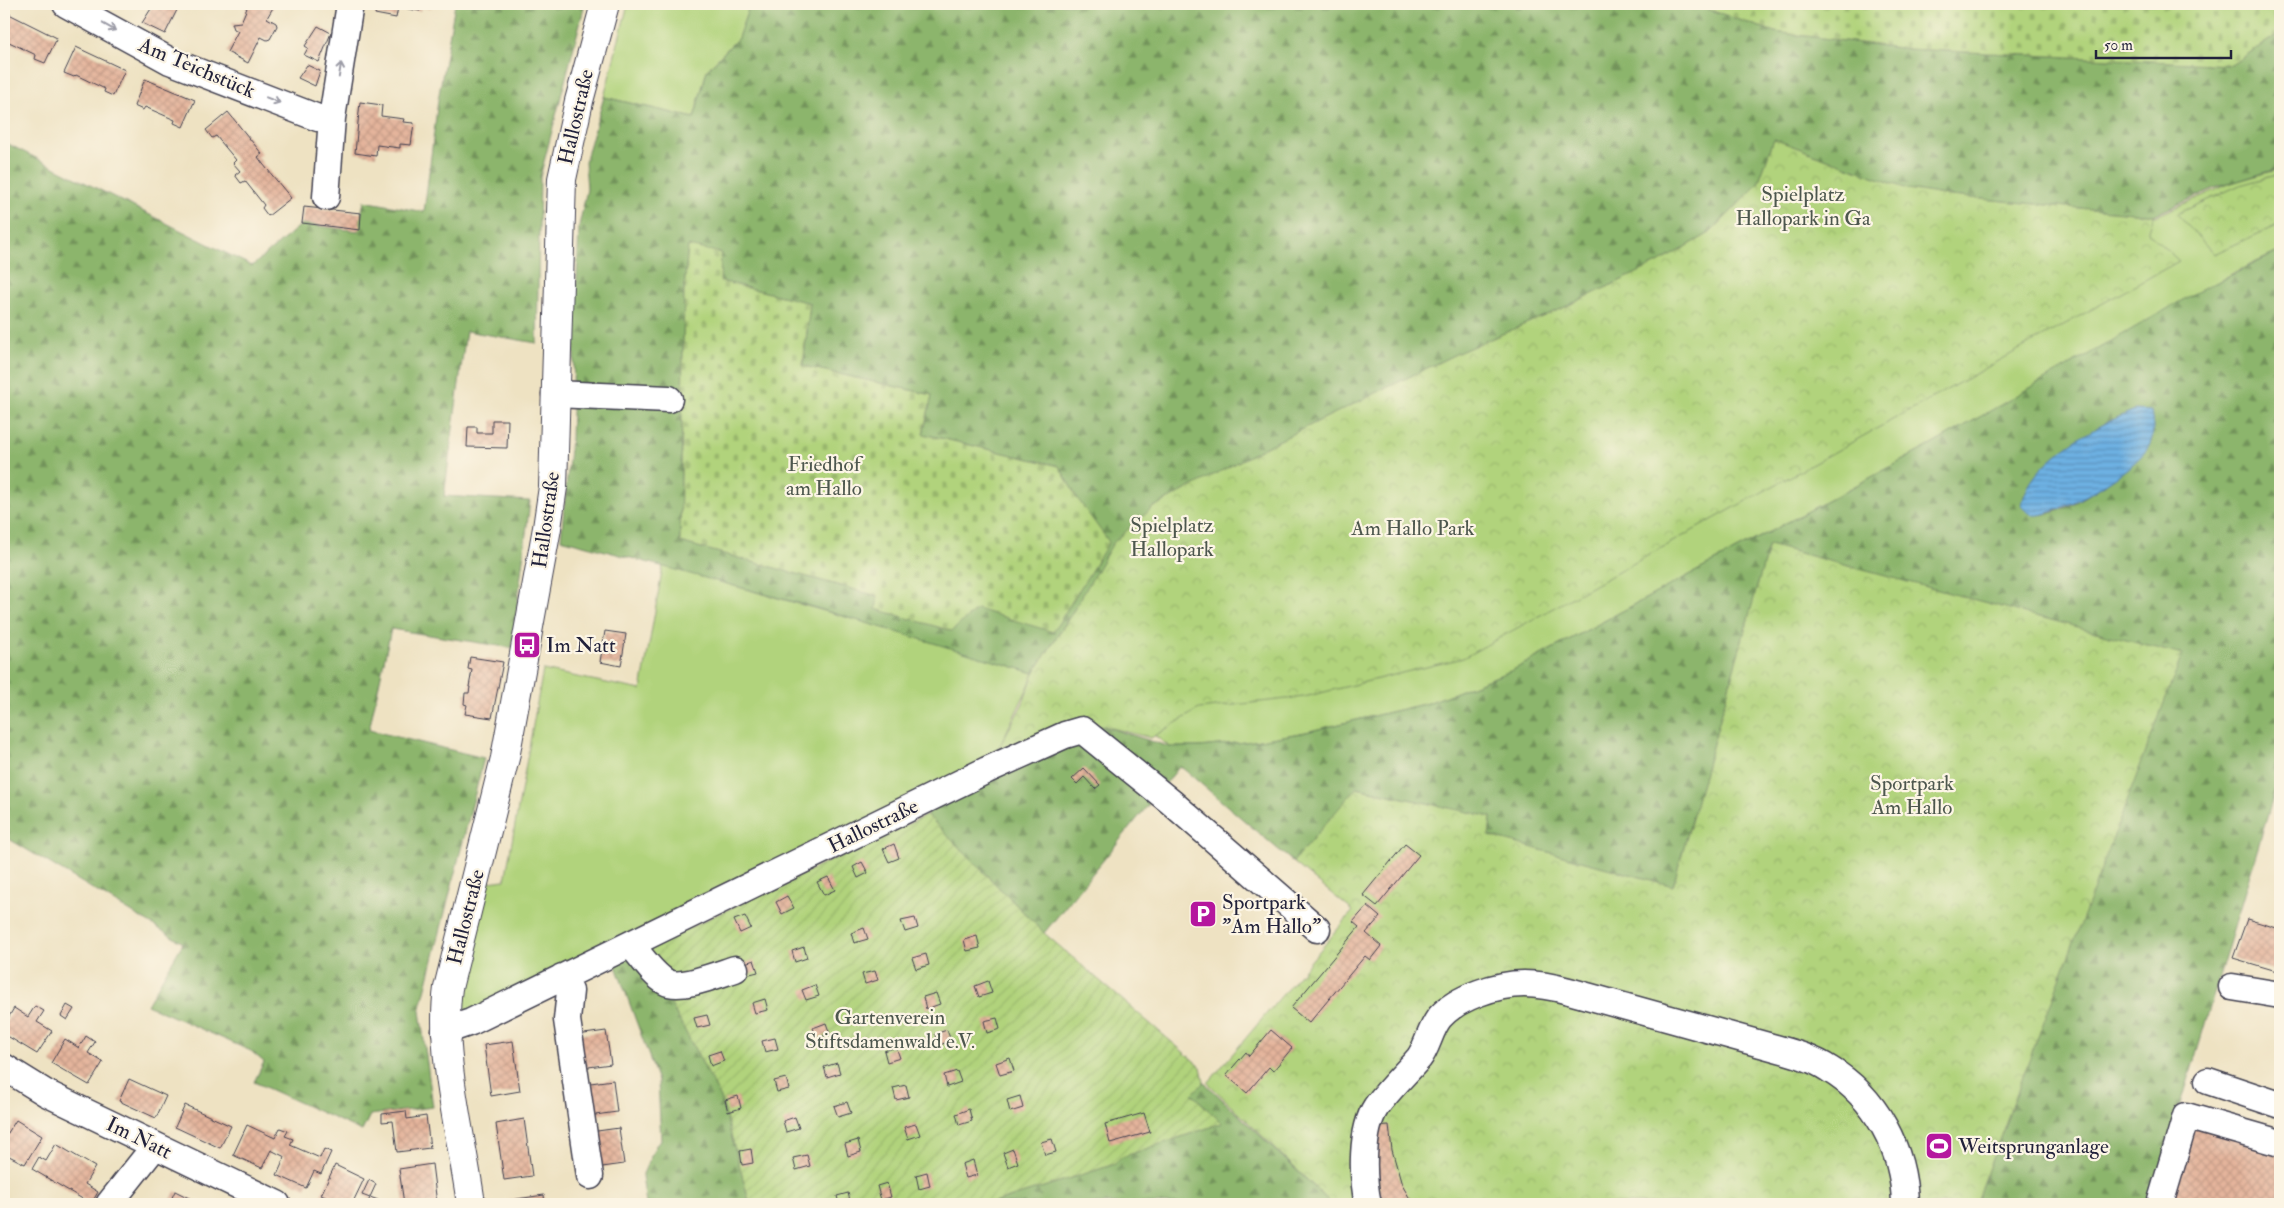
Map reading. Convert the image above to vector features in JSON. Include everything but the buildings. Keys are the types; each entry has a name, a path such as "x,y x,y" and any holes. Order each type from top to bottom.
{"main road":[{"name":"Hallostraße","path":"471,1204 445,1031 445,1011 448,988 505,758 527,645 553,487 562,179 579,101 605,4"}],"street":[{"name":"Am Teichstück","path":"66,4 170,61 318,118 332,118"},
{"path":"326,197 332,118 350,4"},
{"path":"555,394 669,399"},
{"name":"Hallostraße","path":"445,1031 471,1022 988,770 1065,735 1082,730 1171,802 1317,929"},
{"path":"631,944 656,974 667,983 679,985 735,969"},
{"path":"562,977 570,991 567,1020 590,1176"},
{"path":"1368,1204 1365,1173 1366,1130 1376,1107 1425,1050 1439,1018 1446,1012 1469,997 1522,984 1546,985 1569,991 1780,1049 1806,1057 1829,1068 1866,1100 1889,1134 1901,1169 1905,1204"},
{"path":"2232,987 2280,995"},
{"name":"Im Natt","path":"4,1067 46,1093 277,1204"},
{"path":"2208,1081 2280,1105"},
{"path":"2160,1204 2186,1116 2280,1143"},
{"path":"109,1204 155,1146"}],"green space":[{"path":"455,4 585,4 540,177 537,343 466,331 444,496 530,501 512,648 391,629 369,730 484,758 420,1011 433,1107 370,1115 362,1131 254,1082 264,1062 251,1051 147,1005 183,943 4,836 4,142 252,266 302,224 358,231 364,201 424,212 438,100"},
{"path":"628,4 750,4 738,38 707,70 694,118 604,97"},
{"path":"750,4 1693,4 1775,32 1908,49 2231,65 2280,33 2280,168 2215,188 2154,215 1949,196 1907,189 1774,139 1758,184 1710,233 1658,263 1563,308 1458,353 1264,448 1152,508 1074,610 1034,673 816,608 561,539 571,439 579,226 587,189 585,162 604,97 694,118 707,70 738,38","holes":["688,247 720,281 810,303 803,366 932,395 923,434 1059,466 1077,498 876,609 879,596 680,542 684,290"]},
{"path":"1693,4 2280,4 2280,33 2231,65 1908,49 1775,32"},
{"name":"Am Hallo Park","path":"1774,139 1907,189 1949,196 2154,215 2148,233 2179,261 1463,658 1304,697 1199,709 1151,738 1104,726 1080,728 994,765 998,749 1023,703 1034,673 1113,543 1152,508 1264,448 1458,353 1563,308 1658,263 1710,233 1758,184"},
{"path":"2280,169 2280,251 2235,272 1931,445 1513,670 1428,703 1306,732 1254,741 1200,747 1170,747 1126,714 2008,205 2156,216 2231,183"},
{"path":"2280,174 2280,224 2214,254 2177,214 2240,185"},
{"name":"Friedhof am Hallo","path":"688,246 721,253 720,281 810,303 803,366 932,395 923,434 1059,466 1077,498 1109,542 1053,632 977,609 952,631 876,609 878,596 680,542 684,290"},
{"path":"2280,251 2280,774 2151,1204 1975,1204 2181,655 1769,545 1673,886 1489,836 1491,817 1357,788 1293,862 1180,766 1044,933 927,815 928,803 1086,730 1103,726 1170,747 1200,747 1254,741 1306,732 1428,703 1513,670 1931,445 2193,294","holes":["2106,484 2079,501 2058,511 2048,514 2028,512"]},
{"name":"Sportpark Am Hallo","path":"1769,545 2182,655 1975,1204 1332,1204 1208,1083 1353,911 1293,862 1356,788 1491,817 1489,836 1673,886"},
{"path":"663,566 903,633 1034,673 1002,741 994,765 450,1027 479,883 505,880 543,670 641,690"},
{"name":"Gartenverein Stiftsdamenwald e.V.","path":"927,815 1044,933 1201,1067 1204,1082 1192,1094 1222,1123 1122,1157 1115,1164 990,1204 750,1204 721,1098 659,982 631,950 670,937"},
{"path":"630,950 659,982 721,1098 750,1204 646,1204 642,1176 656,1145 661,1141 658,1081 613,958"},
{"path":"1204,1082 1332,1204 990,1204 1115,1164 1122,1157 1222,1123 1192,1094"}],"water":[{"path":"2135,410 2151,411 2153,433 2149,446 2130,466 2097,490 2045,514 2034,515 2022,506 2027,490 2037,474 2050,460 2084,435"}],"place":[{"name":"Im Natt","path":"527,645"},
{"name":"Sportpark \"Am Hallo\"","path":"1203,914"},
{"name":"Weitsprunganlage","path":"1939,1146"}],"park label":[{"name":"Spielplatz Hallopark in Ga","path":"1803,206"},
{"name":"Spielplatz Hallopark","path":"1172,537"}]}
